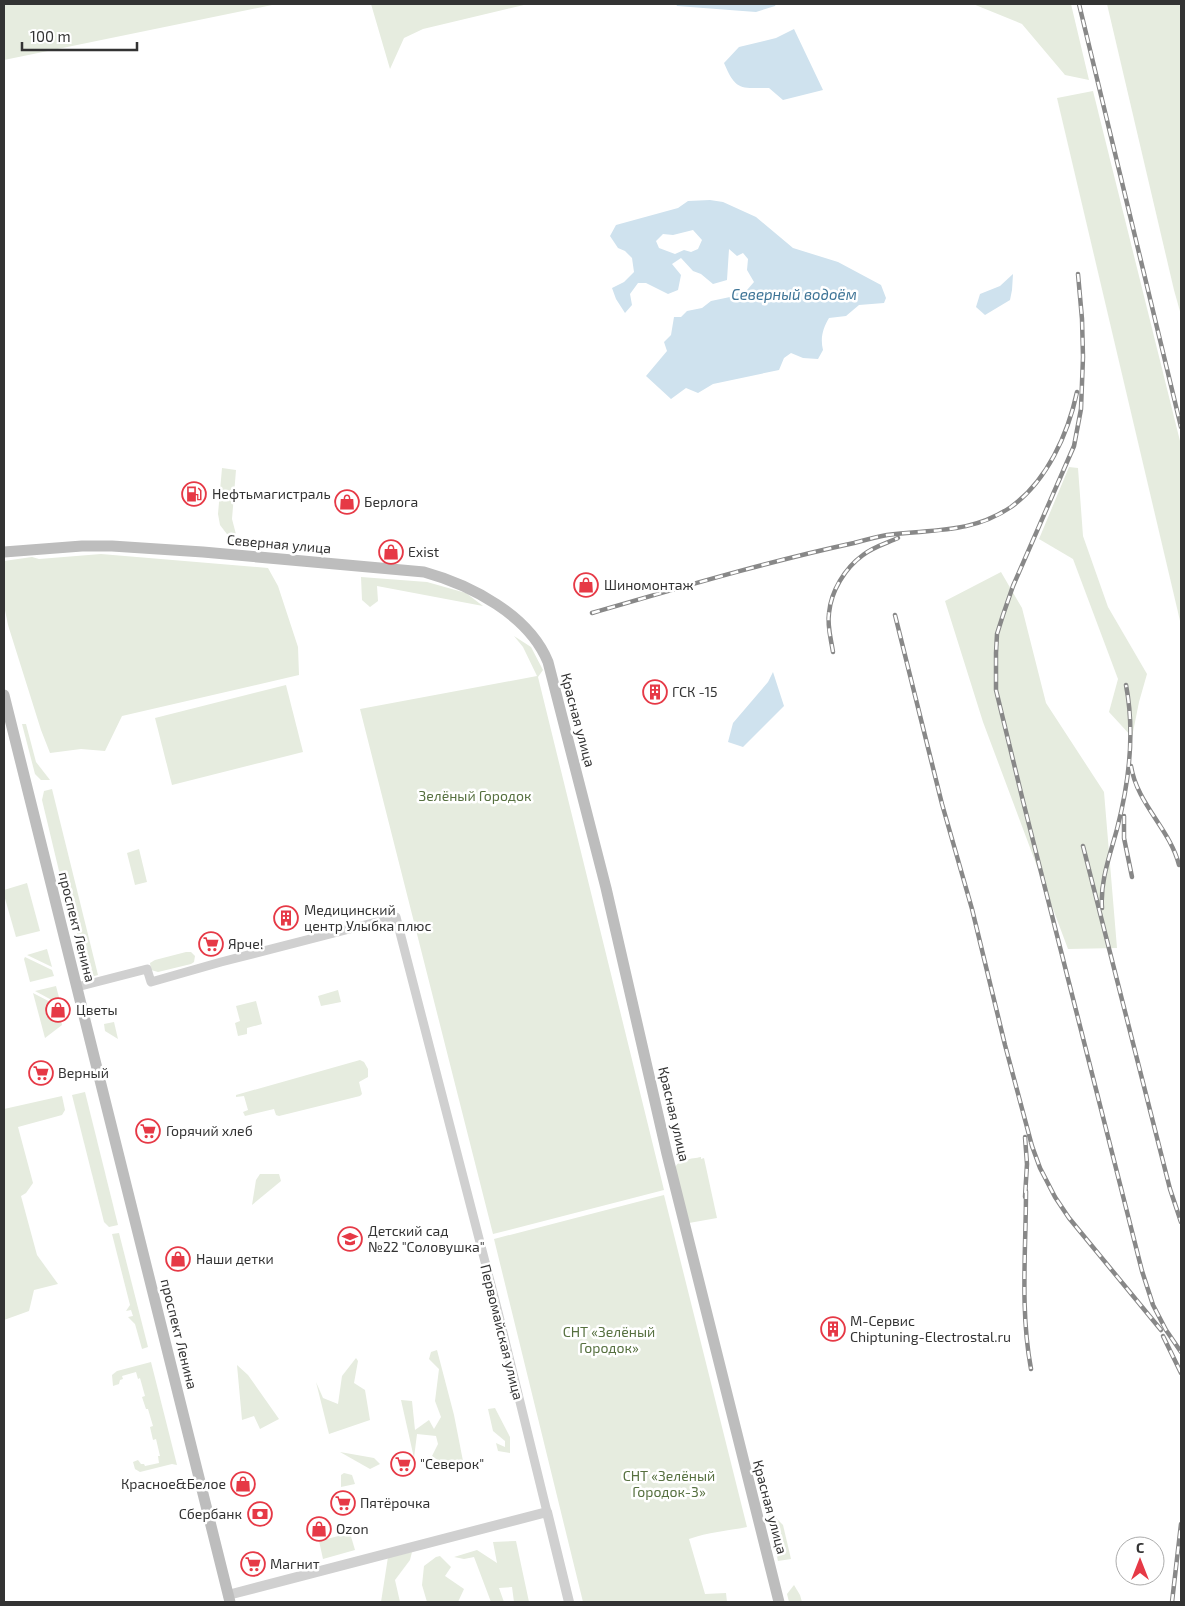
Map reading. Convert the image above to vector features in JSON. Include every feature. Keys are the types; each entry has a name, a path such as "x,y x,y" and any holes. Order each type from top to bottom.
{"main road":[{"name":"Северная улица","path":"4,552 72,546 112,546 416,571 455,581 484,596 533,635"},
{"name":"Красная улица","path":"533,635 548,662 565,726 608,897 667,1154 779,1602"},
{"name":"проспект Ленина","path":"4,695 229,1599"}],"street":[{"name":"Первомайская улица","path":"76,987 147,969 151,982 396,917 498,1312 569,1602"},
{"path":"229,1599 547,1512"}],"green space":[{"path":"4,4 277,4 4,60"},
{"path":"371,4 528,4 423,29 404,38 390,69"},
{"path":"973,4 1071,4 1089,80 1065,75 1022,24"},
{"path":"1107,4 1181,4 1181,315 1174,290"},
{"path":"1093,91 1181,445 1181,625 1057,98"},
{"path":"1069,467 1078,468 1083,536 1108,607 1147,674 1132,737 1109,712 1118,679 1073,559 1039,539"},
{"path":"222,468 236,470 232,519 238,542 233,542 220,525 218,514"},
{"path":"101,554 268,568 278,586 298,647 299,675 122,716 105,751 81,749 50,753 8,625 4,605 4,561 32,557 39,559"},
{"path":"1001,572 1022,608 1046,703 1104,792 1117,948 1068,949 983,722 945,601"},
{"path":"361,577 427,582 466,593 483,606 377,586 378,601 370,607 362,600"},
{"name":"Зелёный Городок","path":"514,636 531,647 543,670 538,677 664,1190 493,1234 360,709 537,676 523,647"},
{"path":"286,685 303,752 172,785 155,718"},
{"path":"22,724 26,724 36,762 50,780 41,780 35,774"},
{"path":"52,789 98,975 91,977 85,975 81,962 80,945 65,885 59,871 42,800 44,791"},
{"path":"139,849 147,882 135,885 127,853"},
{"path":"27,883 40,931 16,937 4,890"},
{"path":"47,949 52,967 27,955"},
{"path":"191,952 195,956 194,962 191,964 158,972 151,970 150,963 155,960"},
{"path":"25,957 52,970 54,976 30,982"},
{"path":"56,986 61,1005 35,991"},
{"path":"338,990 341,1002 321,1006 318,996"},
{"path":"33,993 58,1006 53,1008 55,1016 57,1016 58,1021 61,1020 62,1025 45,1038"},
{"path":"256,1001 262,1024 247,1028 247,1034 238,1036 235,1023 240,1021 236,1006"},
{"path":"114,1022 118,1039 105,1031 104,1024"},
{"path":"360,1060 364,1062 368,1069 368,1077 359,1082 362,1094 360,1096 279,1116 276,1115 274,1109 245,1116 243,1112 248,1110 244,1096 236,1097 236,1095"},
{"path":"85,1092 118,1225 109,1227 104,1222 72,1095"},
{"path":"62,1096 65,1110 62,1115 18,1127 33,1183 26,1193 21,1196 37,1255 58,1284 34,1290 29,1311 4,1320 4,1109"},
{"path":"701,1157 701,1159 704,1158 717,1218 689,1223 675,1168 682,1161"},
{"path":"260,1174 279,1174 281,1181 252,1205 256,1180"},
{"path":"664,1195 747,1527 710,1533 689,1539 705,1594 726,1593 727,1602 583,1602 494,1239"},
{"path":"119,1233 148,1347 142,1349 135,1324 128,1317 133,1316 131,1310 126,1311 130,1305 112,1234"},
{"path":"437,1350 454,1415 463,1461 453,1471 432,1456 438,1444 436,1436 417,1434 414,1458 401,1400 412,1401 415,1430 429,1420 434,1429 441,1417 435,1401 439,1369 429,1359 431,1352"},
{"path":"356,1358 358,1361 354,1383 365,1390 370,1420 329,1434 316,1382 323,1398 338,1404 342,1376"},
{"path":"151,1362 177,1465 172,1464 140,1472 135,1469 133,1462 138,1460 145,1466 159,1463 158,1456 160,1456 156,1439 153,1440 150,1427 153,1426 142,1397 145,1396 140,1378 138,1379 136,1372 122,1376 123,1379 120,1380 119,1384 113,1386 112,1375 117,1371"},
{"path":"237,1365 248,1375 279,1419 260,1429 254,1416 242,1420"},
{"path":"495,1408 510,1437 510,1453 498,1451 496,1443 505,1447 505,1441 493,1431 488,1409"},
{"path":"340,1452 374,1458 380,1464 370,1469"},
{"path":"344,1473 352,1475 355,1484 341,1487 341,1475"},
{"path":"769,1511 783,1525 791,1559 778,1561 768,1519"},
{"path":"350,1533 355,1550 323,1559 319,1541"},
{"path":"516,1541 529,1602 514,1602 512,1587 499,1588 504,1602 491,1602 474,1557 464,1559 454,1557 477,1550 497,1563 493,1542"},
{"path":"412,1552 410,1560 395,1580 400,1602 381,1602 388,1557"},
{"path":"440,1556 451,1567 445,1576 464,1589 458,1602 427,1602 422,1585 424,1566"},
{"path":"794,1585 802,1602 789,1602 787,1594"}],"water":[{"path":"676,4 776,4 756,12 677,6"},
{"path":"794,29 823,90 783,100 769,88 740,86 732,79 724,63 739,47 776,38"},
{"name":"Северный водоём","path":"710,200 723,202 756,217 793,248 838,262 881,285 886,298 884,303 859,305 846,316 829,318 823,333 823,350 818,359 803,358 791,353 784,358 779,370 713,384 698,393 686,388 671,399 646,376 667,351 664,342 671,335 674,317 681,317 687,311 702,308 711,301 730,297 735,290 747,290 754,282 747,270 748,259 743,253 737,256 729,249 727,280 713,284 701,274 693,271 681,258 672,264 681,275 678,290 668,294 646,283 638,283 630,294 632,305 625,313 616,299 612,288 624,282 634,272 632,258 625,251 618,248 610,236 616,225 678,208 688,201","holes":["693,230 702,240 698,249 691,252 684,250 675,254 659,248 656,241 663,234 673,235"]},
{"path":"1013,274 1010,300 985,315 976,307 980,294 1000,286"},
{"path":"773,672 784,706 743,747 728,742 733,723 768,682"}],"railway":[{"path":"1079,4 1181,427"},
{"path":"1078,274 1083,357 1081,409 1074,446 1013,586 1003,615 997,634 996,690 1142,1271 1153,1305 1166,1330 1181,1352"},
{"path":"592,613 821,550 887,535 951,529 981,522 996,516 1024,496 1045,470 1062,440 1077,392"},
{"path":"833,652 829,618 830,605 836,588 856,560 876,547 898,538"},
{"path":"895,615 942,804 972,909 1005,1045 1032,1146 1040,1168 1055,1197 1069,1218 1161,1330"},
{"path":"1102,908 1104,878 1121,812 1127,776 1130,721 1126,685"},
{"path":"1131,766 1134,780 1146,805 1169,840 1179,865"},
{"path":"1124,816 1124,838 1132,877"},
{"path":"1083,846 1170,1189 1181,1222"},
{"path":"1025,1137 1027,1164 1025,1197"},
{"path":"1026,1191 1024,1280 1026,1325 1031,1369"},
{"path":"1163,1336 1181,1373"},
{"path":"1172,1602 1181,1524"}],"place":[{"name":"Нефтьмагистраль","path":"194,494"},
{"name":"Берлога","path":"347,502"},
{"name":"Exist","path":"391,552"},
{"name":"Шиномонтаж","path":"586,585"},
{"name":"ГСК -15","path":"655,692"},
{"name":"Медицинский центр Улыбка плюс","path":"286,918"},
{"name":"Ярче!","path":"211,944"},
{"name":"Цветы","path":"58,1010"},
{"name":"Верный","path":"41,1073"},
{"name":"Горячий хлеб","path":"148,1131"},
{"name":"Детский сад №22 \"Соловушка\"","path":"350,1239"},
{"name":"Наши детки","path":"178,1259"},
{"name":"M-Сервис Chiptuning-Electrostal.ru","path":"833,1329"},
{"name":"\"Северок\"","path":"403,1464"},
{"name":"Красное&Белое","path":"243,1484"},
{"name":"Пятёрочка","path":"343,1503"},
{"name":"Сбербанк","path":"260,1514"},
{"name":"Ozon","path":"319,1529"},
{"name":"Магнит","path":"253,1564"}],"park label":[{"name":"СНТ «Зелёный Городок»","path":"609,1340"},
{"name":"СНТ «Зелёный Городок-3»","path":"669,1484"}]}
